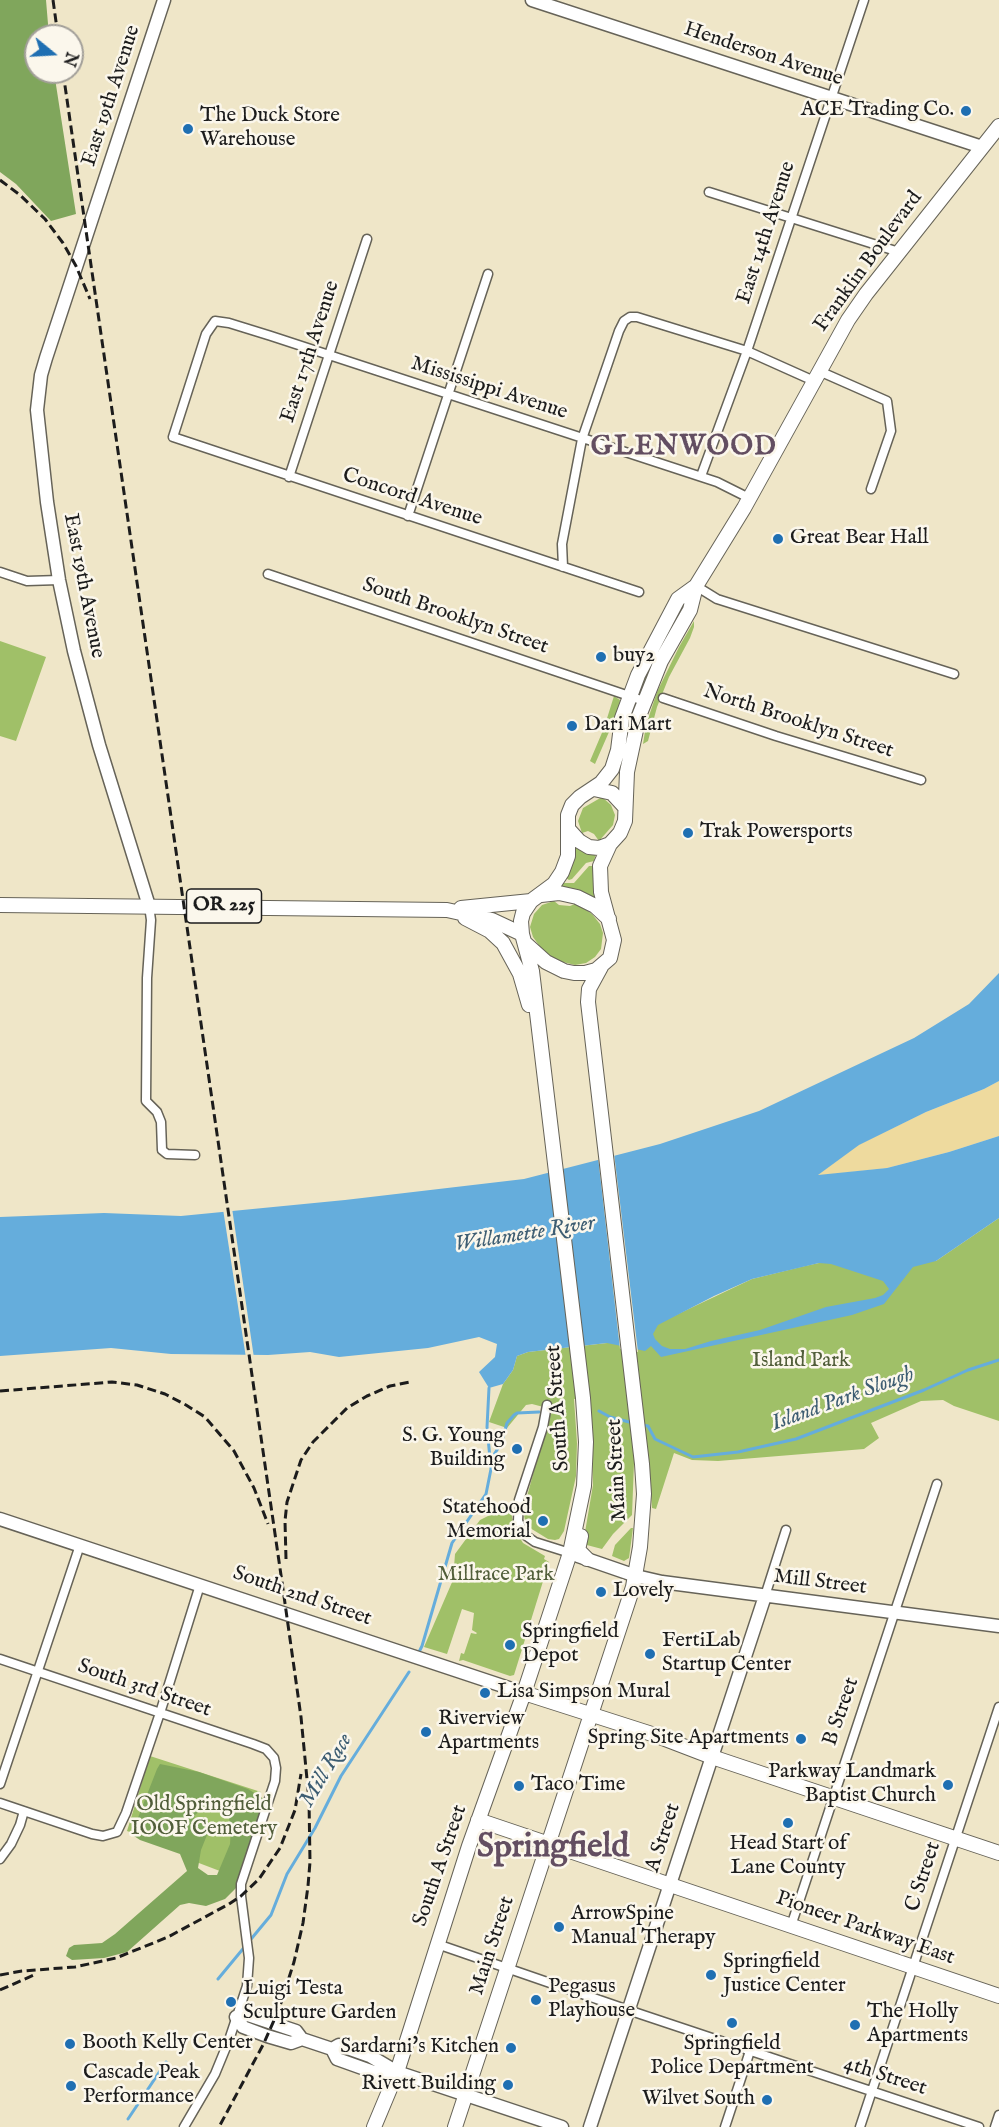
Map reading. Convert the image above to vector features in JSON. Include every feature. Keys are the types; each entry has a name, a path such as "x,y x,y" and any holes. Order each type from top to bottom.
{"main road":[{"name":"Franklin Boulevard","path":"601,967 610,958 614,946 614,935 599,878 602,859 624,826 628,764 644,701 661,661 690,610 696,586 749,498 848,320 999,126"},
{"name":"Franklin Boulevard","path":"524,938 521,921 523,913 536,898 554,884 566,865 569,847 568,815 572,806 580,797 606,779 615,763 622,718 629,696 678,599 696,586"},
{"path":"594,789 612,793 624,806"},
{"path":"569,830 579,841 589,847 598,848 610,844"},
{"path":"536,898 559,893 577,897 595,906 609,920"},
{"name":"OR 225","path":"0,905 447,910 536,898"},
{"name":"OR 225","path":"447,910 492,920 524,938"},
{"name":"OR 225","path":"447,910 490,931 507,949 523,983 540,1047"},
{"path":"524,938 546,962 564,971 585,973 601,967"},
{"name":"South A Street","path":"374,2127 397,2072 478,1820 524,1693 570,1553 584,1486 586,1442 583,1398 532,971 524,938"},
{"name":"Main Street","path":"455,2127 636,1576 643,1521 642,1464 588,1002 589,991 601,967"},
{"path":"586,1442 590,1464 589,1492 579,1550 587,1558"},
{"name":"South 2nd Street","path":"524,1693 999,1852"},
{"name":"Pioneer Parkway East","path":"478,1820 999,1996"}],"street":[{"name":"East 19th Avenue","path":"164,0 41,375 37,416 59,580 74,651 99,745 149,906 151,920 147,978 146,1101 157,1112 161,1122 162,1150 167,1154 195,1155"},
{"name":"Henderson Avenue","path":"532,0 982,147"},
{"name":"East 14th Avenue","path":"701,476 747,351 864,0"},
{"path":"709,192 899,252"},
{"name":"East 17th Avenue","path":"289,477 367,239"},
{"path":"408,516 488,274"},
{"path":"563,567 562,544 582,439 619,331 624,321 630,317 637,317 747,351 887,401 891,431 871,489"},
{"name":"Mississippi Avenue","path":"173,437 206,334 215,321 250,329 701,476 749,498"},
{"name":"Concord Avenue","path":"173,437 639,592"},
{"path":"0,572 27,581 59,580"},
{"name":"South Brooklyn Street","path":"268,574 644,701"},
{"path":"696,586 717,599 954,674"},
{"name":"North Brooklyn Street","path":"663,698 776,736 921,780"},
{"path":"547,1405 543,1427 519,1500 518,1521 525,1535 536,1542 570,1553"},
{"name":"B Street","path":"791,1926 937,1484"},
{"name":"South 2nd Street","path":"0,1519 524,1693"},
{"path":"765,1596 786,1530"},
{"path":"0,1784 80,1545"},
{"name":"Mill Street","path":"570,1553 636,1576 672,1584 999,1626"},
{"path":"0,1803 92,1834 103,1836 117,1832 160,1713 200,1584"},
{"name":"A Street","path":"590,2127 765,1596"},
{"name":"South 3rd Street","path":"0,1659 253,1744 266,1749 274,1758 275,1781 242,1884 241,1896 249,1958 247,1986 236,2018"},
{"name":"C Street","path":"860,2127 999,1707"},
{"path":"0,1859 15,1834 24,1811"},
{"name":"4th Street","path":"437,1944 979,2127"},
{"path":"184,2127 215,2074 236,2018 248,2014 296,2031 302,2039 332,2049 339,2045 370,2056 397,2072 562,2127"},
{"path":"725,2127 750,2051"},
{"path":"995,2127 999,2115"}],"green space":[{"path":"0,0 46,0 48,24 24,24 24,84 56,84 76,214 51,221 16,184 0,172"},
{"path":"686,598 688,599 644,687 638,685"},
{"path":"694,621 690,638 669,677 657,707 648,741 643,744 646,725 657,692"},
{"path":"0,641 46,657 16,741 0,736"},
{"path":"614,696 620,700 619,709 595,764 590,761"},
{"path":"602,797 611,805 615,815 613,825 599,841 594,834 588,831 582,833 578,821 583,808"},
{"path":"576,846 596,853 594,861 586,863 569,880 566,878 573,863"},
{"path":"589,866 593,866 593,882 597,899 560,886 563,883 574,883"},
{"path":"554,901 559,905 580,906 592,914 600,924 603,933 601,949 586,963 575,965 555,960 543,951 533,937 530,927 534,914 542,905"},
{"name":"Island Park","path":"999,1218 999,1421 943,1400 921,1401 871,1423 879,1438 864,1449 718,1461 692,1460 674,1453 656,1509 652,1508 649,1464 634,1463 632,1515 602,1549 583,1544 593,1485 592,1453 588,1398 574,1399 577,1443 576,1476 564,1531 559,1539 555,1540 548,1539 530,1528 523,1511 551,1409 532,1404 526,1405 507,1428 489,1422 503,1384 513,1370 517,1356 528,1352 607,1343 638,1333 752,1279 805,1266 819,1263 936,1261"},
{"name":"Millrace Park","path":"503,1502 512,1504 512,1518 523,1543 545,1556 544,1559 549,1562 514,1675 510,1676 463,1660 459,1661 461,1653 464,1654 471,1633 477,1633 472,1630 474,1613 462,1609 447,1654 424,1647 453,1580 455,1554 480,1520 494,1513"},
{"path":"633,1528 629,1558 624,1561 612,1556 615,1545"},
{"name":"Old Springfield IOOF Cemetery","path":"150,1756 261,1792 233,1876 191,1860 171,1847 127,1831"},
{"path":"160,1764 199,1772 248,1789 264,1799 237,1887 225,1899 206,1906 189,1903 180,1905 127,1952 104,1958 72,1960 66,1956 69,1948 74,1945 102,1943 187,1871 180,1854 134,1836 134,1828","holes":["216,1798 222,1800 227,1809 231,1828 230,1844 217,1875 208,1875 198,1868 201,1850 211,1825 205,1819 194,1819 195,1815"]}],"sand":[{"path":"999,1081 999,1136 887,1168 816,1176 858,1145 926,1112"}],"water":[{"name":"Willamette River","path":"999,973 999,1081 926,1112 859,1145 818,1175 887,1168 999,1136 999,1218 936,1261 913,1267 884,1304 852,1315 661,1357 651,1346 645,1351 607,1343 528,1352 517,1356 513,1370 503,1384 489,1388 479,1372 495,1357 497,1344 479,1337 428,1348 339,1357 310,1352 268,1355 171,1354 111,1348 0,1356 0,1217 104,1213 181,1216 524,1179 660,1144 759,1111 914,1038 969,1004","holes":["819,1263 831,1264 883,1281 889,1289 883,1295 875,1298 826,1307 760,1330 685,1349 670,1349 662,1346 655,1339 653,1334 658,1325 752,1279"]}],"pier":[{"path":"614,1153 638,1352 620,1349 598,1157"},
{"path":"232,1208 254,1358 246,1358 223,1209"}],"waterway":[{"name":"Island Park Slough","path":"642,1425 648,1426 655,1439 693,1457 738,1452 796,1439 924,1390 968,1370 999,1360"},
{"name":"Mill Race","path":"418,1654 452,1543 486,1494 491,1469 487,1427 489,1388"},
{"name":"Island Park Slough","path":"599,1411 610,1417 633,1423"},
{"name":"Island Park Slough","path":"491,1459 501,1444 507,1423 514,1415 539,1412"},
{"name":"Mill Race","path":"218,1979 271,1915 287,1874 315,1828 341,1776 409,1672"},
{"name":"Mill Race","path":"128,2119 166,2062"}],"railway":[{"path":"53,0 56,24"},
{"path":"65,84 282,1582 301,1717 309,1800 308,1886 294,1962 279,2009 264,2043 219,2127"},
{"path":"0,180 45,219 63,243 76,266 90,299"},
{"path":"0,1391 112,1382 137,1385 165,1394 205,1417 234,1451 254,1488 268,1524"},
{"path":"286,1559 287,1502 301,1460 313,1442 347,1408 390,1386 410,1382"},
{"path":"0,1975 75,1967 116,1958 168,1937 241,1896 259,1879 280,1848 295,1810 301,1774"},
{"path":"0,1990 34,1975"}],"place":[{"name":"ACE Trading Co.","path":"966,111"},
{"name":"The Duck Store Warehouse","path":"188,129"},
{"name":"Great Bear Hall","path":"778,539"},
{"name":"buy2","path":"601,657"},
{"name":"Dari Mart","path":"572,726"},
{"name":"Trak Powersports","path":"688,833"},
{"name":"S. G. Young Building","path":"517,1449"},
{"name":"Statehood Memorial","path":"543,1521"},
{"name":"Lovely","path":"601,1592"},
{"name":"Springfield Depot","path":"510,1645"},
{"name":"FertiLab Startup Center","path":"650,1654"},
{"name":"Lisa Simpson Mural","path":"485,1693"},
{"name":"Riverview Apartments","path":"426,1732"},
{"name":"Spring Site Apartments","path":"801,1739"},
{"name":"Parkway Landmark Baptist Church","path":"948,1785"},
{"name":"Taco Time","path":"519,1786"},
{"name":"Head Start of Lane County","path":"788,1823"},
{"name":"ArrowSpine Manual Therapy","path":"559,1927"},
{"name":"Springfield Justice Center","path":"711,1975"},
{"name":"Pegasus Playhouse","path":"536,2000"},
{"name":"Luigi Testa Sculpture Garden","path":"231,2002"},
{"name":"Springfield Police Department","path":"732,2023"},
{"name":"The Holly Apartments","path":"855,2025"},
{"name":"Booth Kelly Center","path":"70,2044"},
{"name":"Sardarni's Kitchen","path":"511,2048"},
{"name":"Rivett Building","path":"508,2085"},
{"name":"Cascade Peak Performance","path":"71,2086"},
{"name":"Wilvet South","path":"767,2100"}],"district":[{"name":"GLENWOOD","path":"684,448"},
{"name":"Springfield","path":"553,1849"}]}
